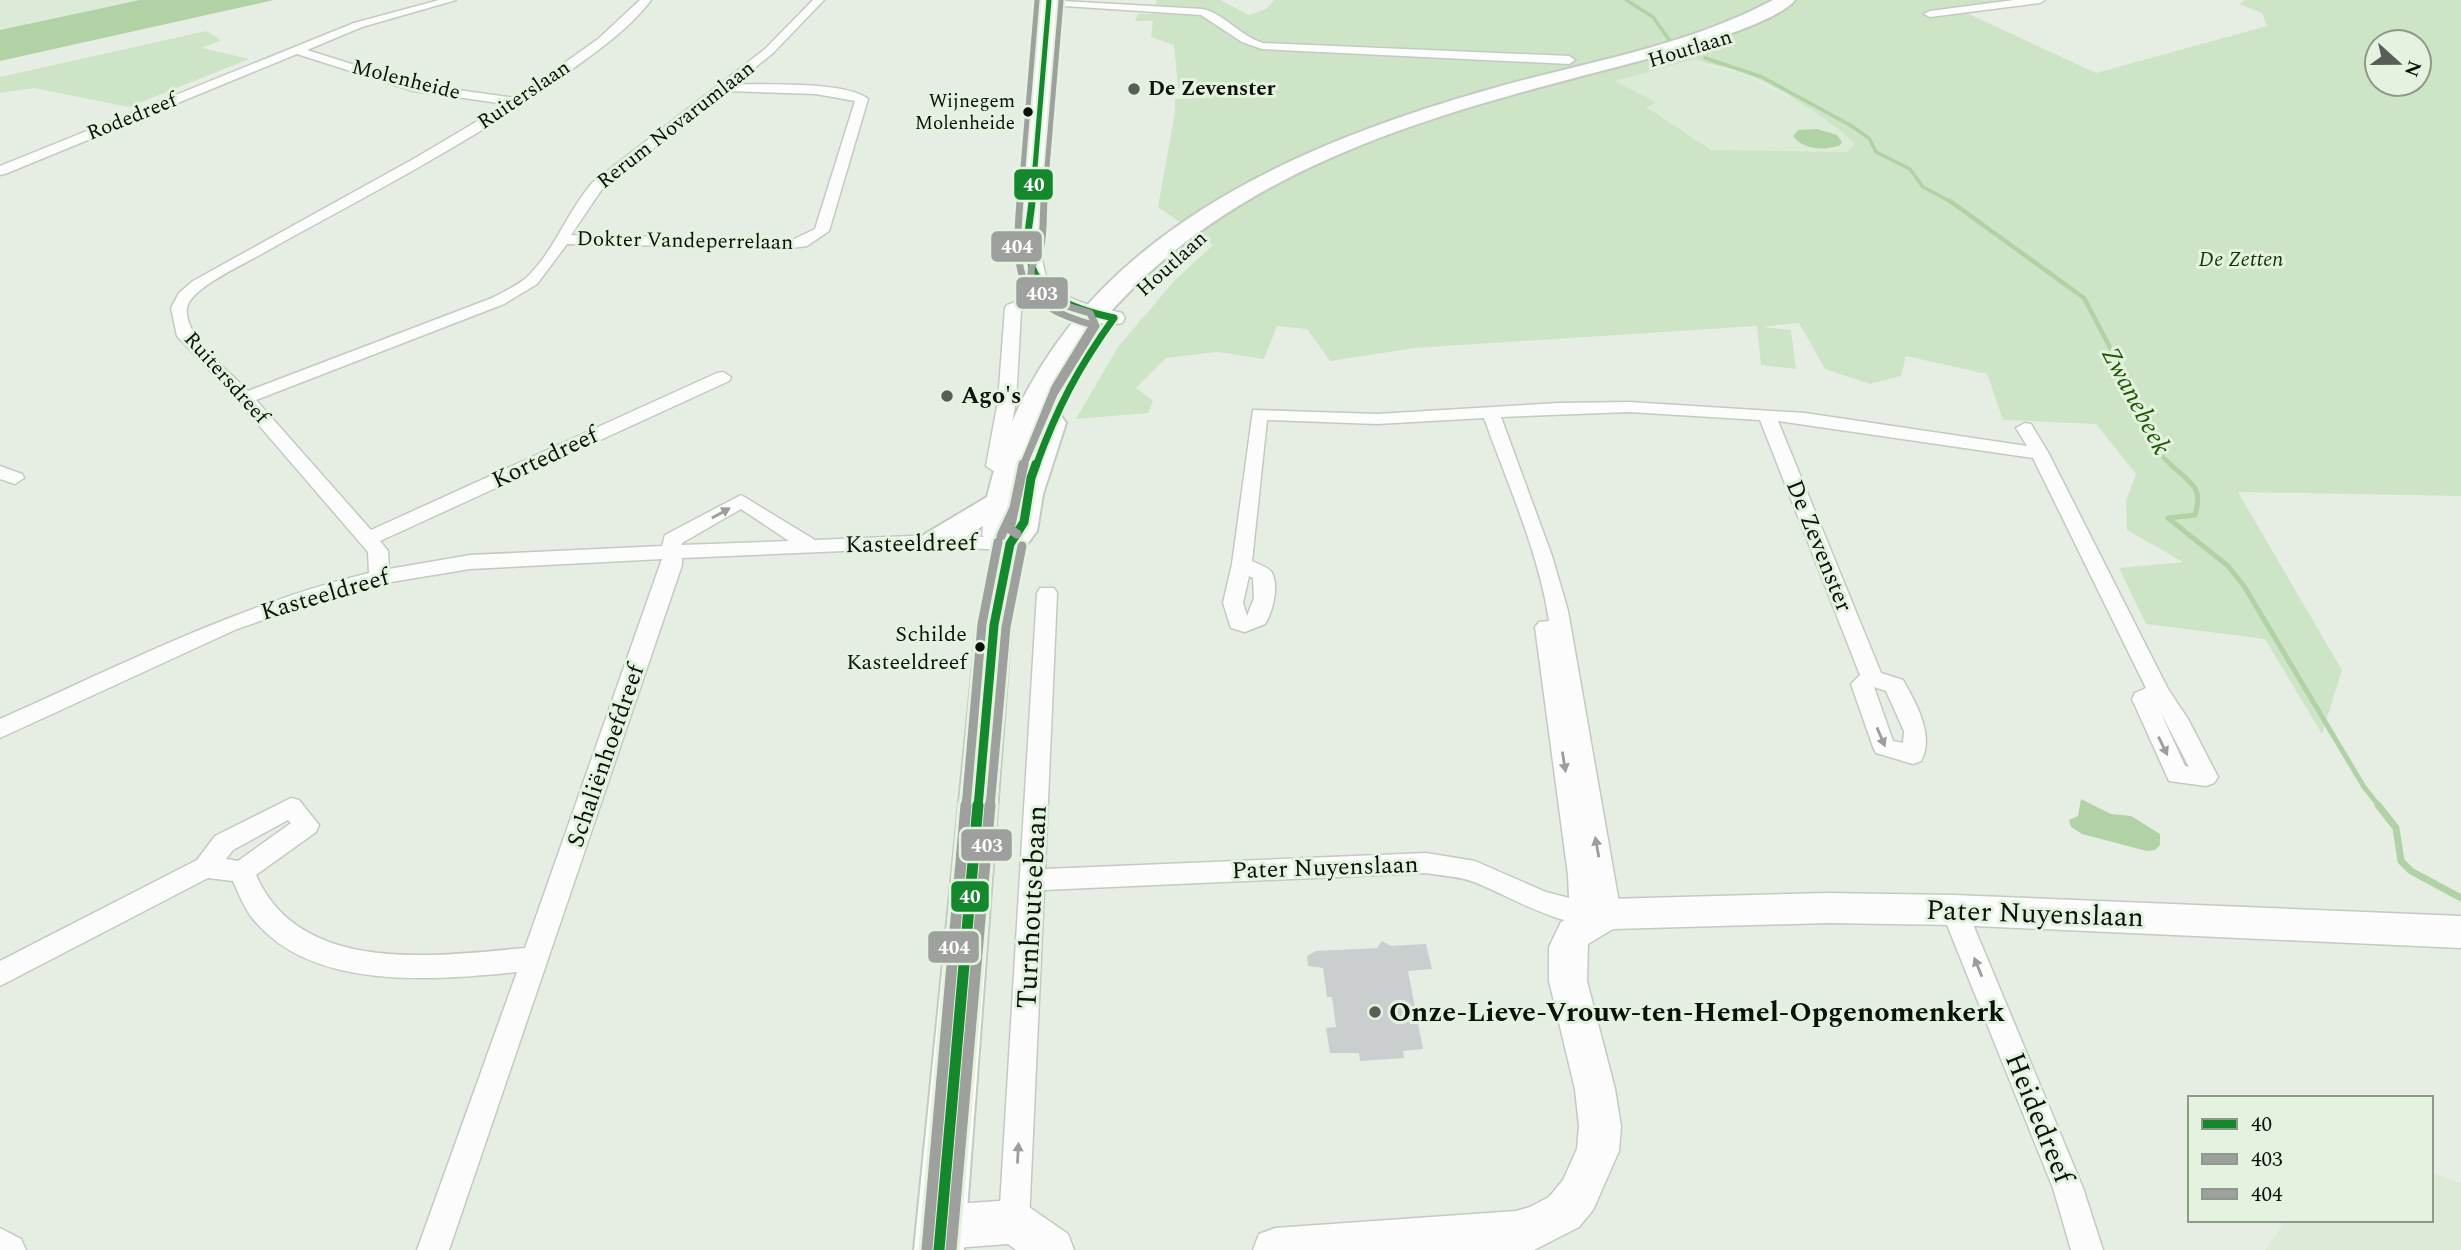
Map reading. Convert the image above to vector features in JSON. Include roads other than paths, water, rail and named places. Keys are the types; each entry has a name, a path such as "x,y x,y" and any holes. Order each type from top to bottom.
{"main road":[{"name":"Houtlaan","path":"1099,321 1067,387 1041,450 1028,494 1022,531 1008,553 997,535 999,503 1035,404 1061,358 1099,321 1219,223 1284,181 1378,140 1438,120 1724,41 1767,22 1795,1"},
{"path":"936,541 999,503"},
{"path":"940,1239 994,625 1008,553"}],"street":[{"name":"Rodedreef","path":"0,171 295,50 383,17 451,0"},
{"name":"Ruiterslaan","path":"392,176 519,102 615,30 646,0"},
{"name":"Rerum Novarumlaan","path":"245,398 498,301 534,278 549,260 583,201 597,186 783,39 819,0"},
{"path":"1930,14 2040,0"},
{"path":"1099,321 1055,318 1042,297 1018,275 1020,258 1028,251 1049,1 1203,12 1218,18 1251,44 1262,46 1569,60"},
{"name":"Molenheide","path":"295,50 413,86 519,102"},
{"name":"Dokter Vandeperrelaan","path":"561,239 792,244 809,240 822,231 862,99 853,94 723,87"},
{"name":"Ruitersdreef","path":"379,577 378,551 245,398 183,333 179,308 185,296 198,284 392,176"},
{"path":"995,466 1007,401 1013,308 1042,297"},
{"name":"Kortedreef","path":"368,539 723,377"},
{"path":"1242,564 1259,414 1377,419 1629,407 1766,414 2040,454"},
{"path":"1484,412 1518,506 1551,611 1595,913"},
{"name":"De Zevenster","path":"1766,414 1872,678"},
{"path":"2025,428 2159,692"},
{"name":"Kasteeldreef","path":"672,552 672,540 741,501 813,547"},
{"name":"Kasteeldreef","path":"0,729 230,624 330,589 379,577 470,562 936,541 1008,553"},
{"name":"Schaliënhoefdreef","path":"433,1250 672,565 672,552"},
{"name":"Turnhoutsebaan","path":"1014,1222 1047,593"},
{"path":"0,974 206,867 224,843 290,807 307,825 242,872 206,867"},
{"name":"Pater Nuyenslaan","path":"1034,880 1426,863 1475,871 1541,901 1595,913 1828,908 1954,910 2461,932"},
{"path":"242,872 262,913 307,947 374,964 440,966 536,959"},
{"name":"Heidedreef","path":"1954,910 2068,1188 2087,1250"},
{"name":"Pater Nuyenslaan","path":"1275,1250 1457,1244 1538,1227 1564,1212 1591,1172 1598,1152 1601,1126 1595,1089 1567,981 1568,947 1574,933 1595,913"},
{"path":"940,1239 1014,1222 1052,1250"},
{"path":"0,1243 10,1250"}],"waterway":[{"name":"Zwanebeek","path":"1626,0 1653,17 1670,41"},
{"name":"Zwanebeek","path":"1705,58 1762,77 1850,125 1869,138 1876,152 1910,169 1923,187 1952,203"},
{"name":"Zwanebeek","path":"1952,203 2084,298 2125,376 2131,394 2159,438 2162,456 2170,464"},
{"name":"Zwanebeek","path":"2170,464 2189,481 2198,497 2195,515 2168,518 2228,566 2244,586 2364,787 2380,807"},
{"name":"Zwanebeek","path":"2378,805 2396,828 2401,861 2411,871 2461,898"}],"place":[{"name":"De Zevenster","path":"1134,89"},
{"name":"Wijnegem Molenheide","path":"1028,112"},
{"name":"Ago's","path":"947,396"},
{"name":"Schilde Kasteeldreef","path":"980,647"},
{"name":"Onze-Lieve-Vrouw-ten-Hemel-Opgenomenkerk","path":"1375,1012"}],"park label":[{"name":"De Zetten","path":"2241,260"}]}
